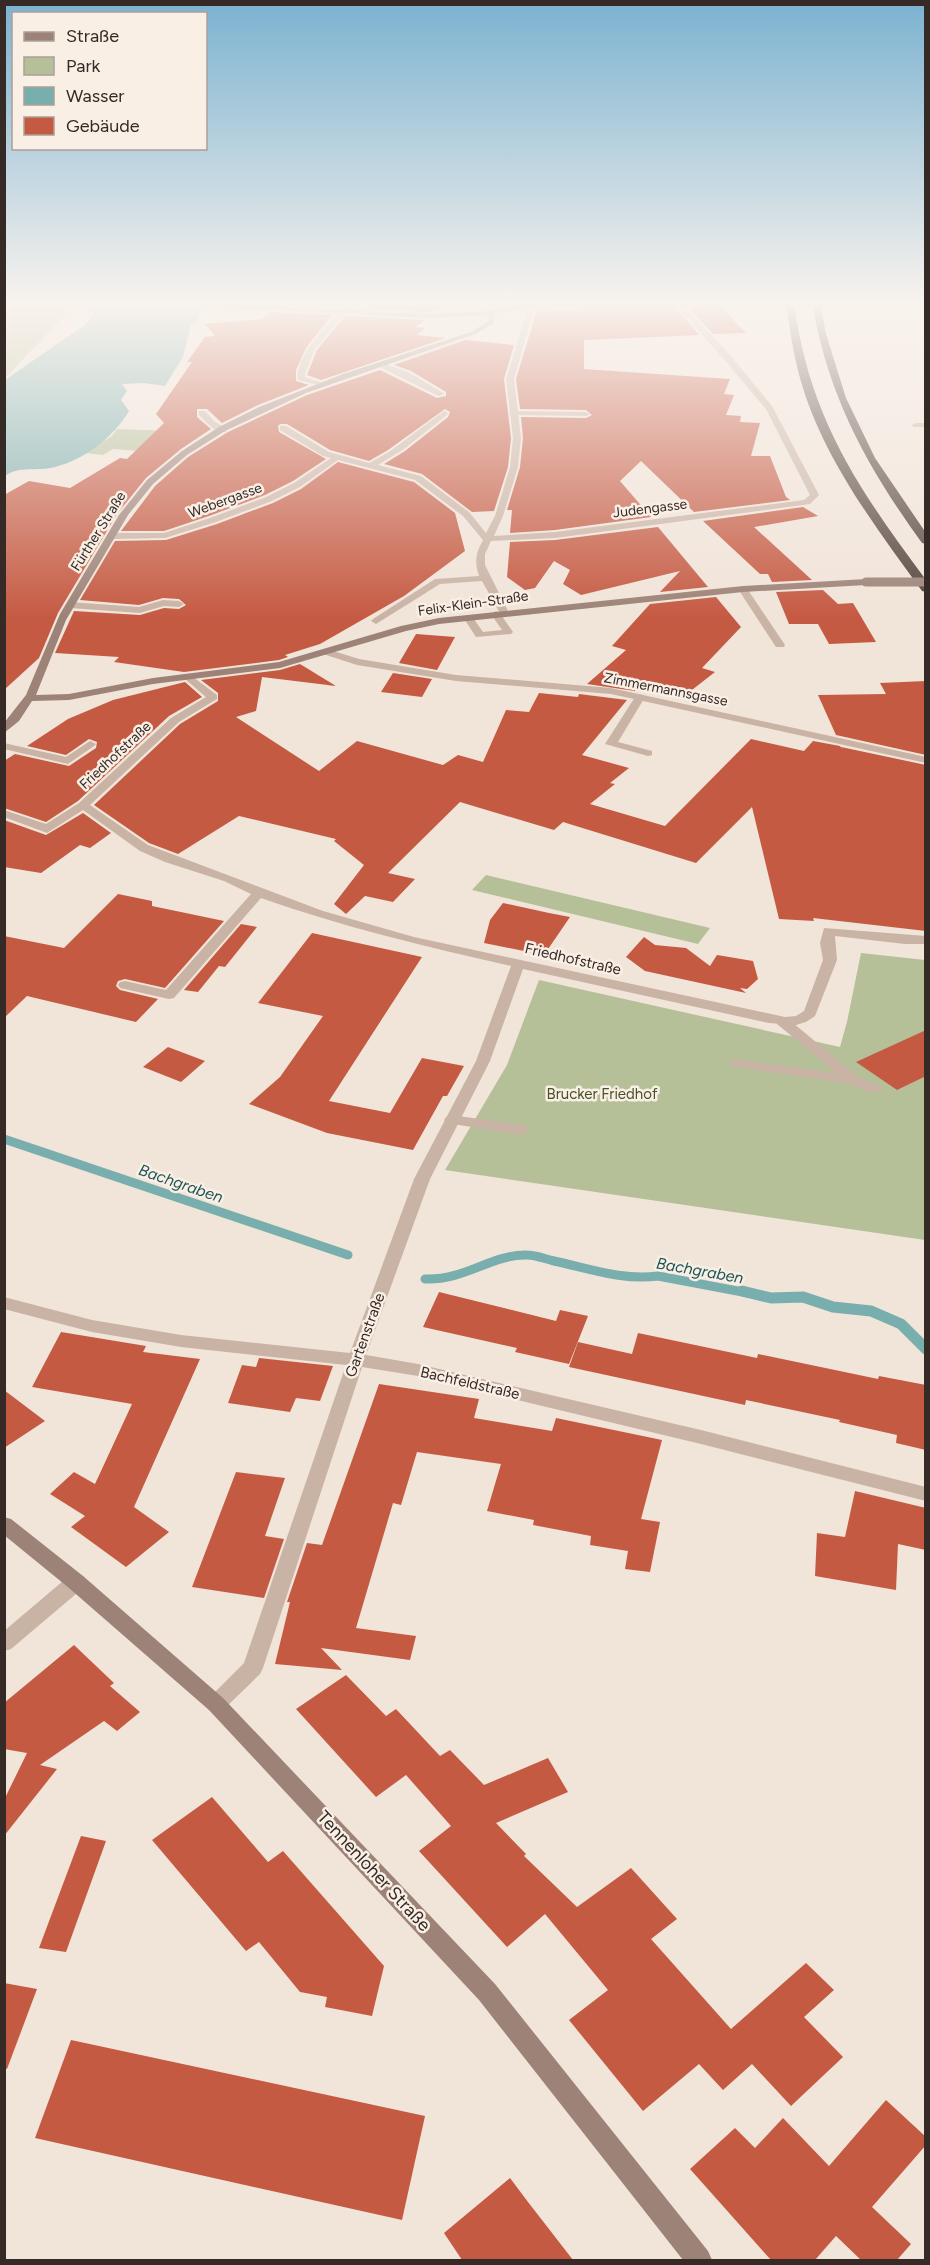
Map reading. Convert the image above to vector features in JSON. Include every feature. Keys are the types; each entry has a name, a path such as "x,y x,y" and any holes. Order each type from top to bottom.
{"highway":[{"path":"816,407 826,432 864,499 926,590"},
{"path":"845,407 850,419 893,494 926,541"}],"street":[{"name":"Fürther Straße","path":"4,730 31,698 58,626 128,508 150,482 184,454 268,407"},
{"path":"468,618 480,635 508,632 480,565 480,554 499,516 514,467 517,438 512,407"},
{"name":"Judengasse","path":"486,538 517,540 807,502 815,495 768,407"},
{"path":"202,413 212,424 223,430"},
{"path":"371,465 402,449 428,424 444,413"},
{"path":"513,413 586,414"},
{"path":"283,428 317,449 337,457 409,475 427,483 466,514 486,538"},
{"name":"Webergasse","path":"112,536 159,536 239,512 287,491 337,457"},
{"path":"376,621 438,580 485,578"},
{"name":"Felix-Klein-Straße","path":"31,698 69,698 189,677 257,669 327,652 404,628 468,618 743,589 866,582 926,582"},
{"path":"743,589 780,645"},
{"path":"70,605 140,610 163,603 178,604"},
{"name":"Zimmermannsgasse","path":"327,652 357,663 456,678 611,691 926,760"},
{"name":"Friedhofstraße","path":"189,677 213,697 175,720 83,806 144,848 168,860 228,878 259,893 318,914 412,940 782,1021 796,1021 805,1018 810,1013 830,960 827,944 829,931 905,940 926,940"},
{"path":"640,697 611,744 648,753"},
{"path":"4,746 68,761 90,744"},
{"path":"4,813 47,829 83,806"},
{"path":"125,985 169,995 259,893"},
{"name":"Gartenstraße","path":"216,1704 253,1668 356,1360 422,1179 483,1061 518,964"},
{"path":"782,1021 853,1080"},
{"path":"736,1063 853,1080 875,1089"},
{"path":"451,1120 523,1130"},
{"name":"Bachfeldstraße","path":"6,1305 92,1326 181,1341 356,1360 418,1370 701,1437 926,1494"},
{"name":"Tennenloher Straße","path":"4,1524 76,1582 216,1704 487,1992 699,2260"},
{"path":"4,1643 76,1582"}],"green space":[{"path":"117,429 171,431 163,453 113,449 103,455 86,453 112,436"},
{"path":"486,875 710,928 698,944 472,890"},
{"name":"Brucker Friedhof","path":"861,953 925,960 925,1240 445,1170 507,1065 539,980 840,1047"}],"water":[{"path":"5,407 126,407 129,411 115,430 77,459 49,468 16,471 5,476"}],"building":[{"path":"161,407 255,407 222,423 207,409 197,409 197,417 211,429 181,449 146,478 117,514 58,613 39,658 4,690 4,495 29,481 70,488 120,458 127,459 164,423 156,414"},
{"path":"282,407 507,407 511,438 508,467 494,511 472,512 422,474 384,464 405,451 448,417 450,412 445,409 369,461 330,450 287,424 280,424 279,432 326,459 293,481 265,495 209,516 164,531 121,531 155,486 188,457 228,432"},
{"path":"520,407 729,407 726,415 741,416 740,422 760,423 751,456 770,456 786,497 790,500 694,512 641,461 620,481 651,517 555,530 510,533 512,510 507,510 520,467 523,438 521,417 586,418 592,415 586,410 520,409"},
{"path":"338,462 414,482 455,513 465,551 404,596 320,644 285,655 288,657 279,660 184,672 114,662 119,657 55,653 74,611 140,615 164,608 179,609 186,605 179,599 163,598 139,605 80,600 115,541 166,540 217,524 273,503 301,489"},
{"path":"803,507 818,516 754,527 812,580 772,582 768,574 760,574 703,521"},
{"path":"658,527 708,587 660,592 680,571 581,595 563,584 570,570 554,561 535,588 525,590 507,577 510,542 555,540"},
{"path":"823,590 838,604 853,603 876,642 829,644 818,624 789,624 776,592"},
{"path":"716,597 741,627 702,668 715,672 688,693 642,682 635,691 587,684 626,650 612,646 650,604"},
{"path":"416,634 455,637 437,670 399,663"},
{"path":"300,664 336,686 262,677 256,711 236,717 319,771 357,741 443,765 458,755 483,762 506,710 529,712 539,693 578,697 579,694 627,700 582,755 629,768 610,783 615,784 590,804 665,826 751,739 804,751 813,741 840,746 843,750 841,747 926,765 926,931 813,918 814,921 779,919 752,807 696,863 563,822 554,830 460,802 388,873 415,879 393,902 365,896 346,914 334,904 364,865 334,841 336,839 239,816 178,854 149,843 94,805 180,724 218,701 218,693 201,680 280,670"},
{"path":"393,673 432,679 422,697 381,692"},
{"path":"926,681 926,755 836,735 818,695 886,694 880,683"},
{"path":"185,682 202,697 169,716 78,801 46,822 4,808 4,761 15,754 69,766 96,748 97,742 89,739 66,755 27,746 68,719 113,700"},
{"path":"83,813 111,833 90,848 80,845 41,873 4,867 4,820 46,835"},
{"path":"118,894 152,901 152,906 224,921 165,988 125,979 118,981 116,986 120,990 158,999 136,1022 27,996 4,1018 4,936 64,948"},
{"path":"503,903 570,917 544,955 484,943 490,920"},
{"path":"241,924 257,927 225,967 219,966 198,992 184,990"},
{"path":"312,933 422,957 329,1101 390,1113 422,1058 464,1066 447,1096 443,1096 413,1150 327,1133 249,1104 280,1077 323,1016 258,1003"},
{"path":"644,937 655,945 686,948 710,966 717,955 753,961 758,979 747,989 740,988 746,993 645,971 626,957"},
{"path":"926,1030 926,1076 897,1090 856,1062"},
{"path":"168,1047 205,1061 181,1082 143,1067"},
{"path":"439,1292 556,1321 560,1310 588,1316 569,1364 515,1352 517,1348 423,1327"},
{"path":"61,1332 146,1346 143,1352 200,1359 134,1507 169,1532 126,1567 71,1527 85,1516 50,1494 74,1472 95,1484 132,1404 32,1387"},
{"path":"638,1333 757,1358 758,1354 878,1379 879,1376 926,1385 926,1450 896,1443 897,1435 839,1422 840,1420 746,1400 745,1405 569,1367 578,1342 632,1354"},
{"path":"259,1358 333,1366 320,1401 296,1398 290,1412 228,1403 242,1365 256,1367"},
{"path":"379,1384 479,1399 474,1418 552,1431 556,1418 662,1440 641,1519 660,1522 650,1572 625,1569 628,1551 590,1545 591,1536 533,1525 534,1520 487,1511 501,1464 417,1452 401,1505 393,1503 356,1628 416,1636 410,1660 321,1648 342,1670 275,1664 290,1602 287,1602 307,1543 322,1545"},
{"path":"4,1390 45,1421 4,1448"},
{"path":"236,1472 285,1478 265,1536 284,1539 264,1598 192,1587"},
{"path":"855,1491 926,1508 926,1550 898,1544 896,1590 815,1576 817,1533 845,1537"},
{"path":"74,1645 114,1683 110,1686 140,1712 117,1731 104,1721 40,1765 57,1769 4,1836 4,1800 27,1753 4,1749 4,1703"},
{"path":"346,1675 386,1716 396,1709 440,1756 450,1750 484,1785 548,1758 568,1792 496,1823 526,1854 524,1856 577,1907 631,1868 677,1919 651,1939 731,2029 806,1963 834,1990 804,2017 843,2057 791,2106 752,2064 723,2090 699,2064 643,2111 569,2020 608,1990 545,1914 507,1947 419,1851 451,1826 406,1775 376,1797 296,1709"},
{"path":"212,1797 268,1862 283,1851 384,1966 372,2016 325,2007 327,1997 300,1992 259,1942 246,1951 152,1840"},
{"path":"81,1836 106,1841 66,1952 39,1948"},
{"path":"4,1983 37,1989 7,2069 4,2068"},
{"path":"71,2040 425,2116 402,2220 35,2138"},
{"path":"886,2100 926,2137 926,2145 872,2207 911,2244 897,2260 861,2260 836,2236 815,2260 771,2260 690,2169 735,2128 755,2148 783,2118 829,2166"},
{"path":"510,2178 573,2260 462,2260 444,2233"}],"waterway":[{"name":"Bachgraben","path":"4,1139 348,1255"},
{"name":"Bachgraben","path":"425,1279 452,1276 502,1259 527,1255 619,1275 658,1276 748,1293"},
{"name":"Bachgraben","path":"742,1291 771,1298 803,1297 833,1307 871,1311 901,1324 926,1349"}]}
